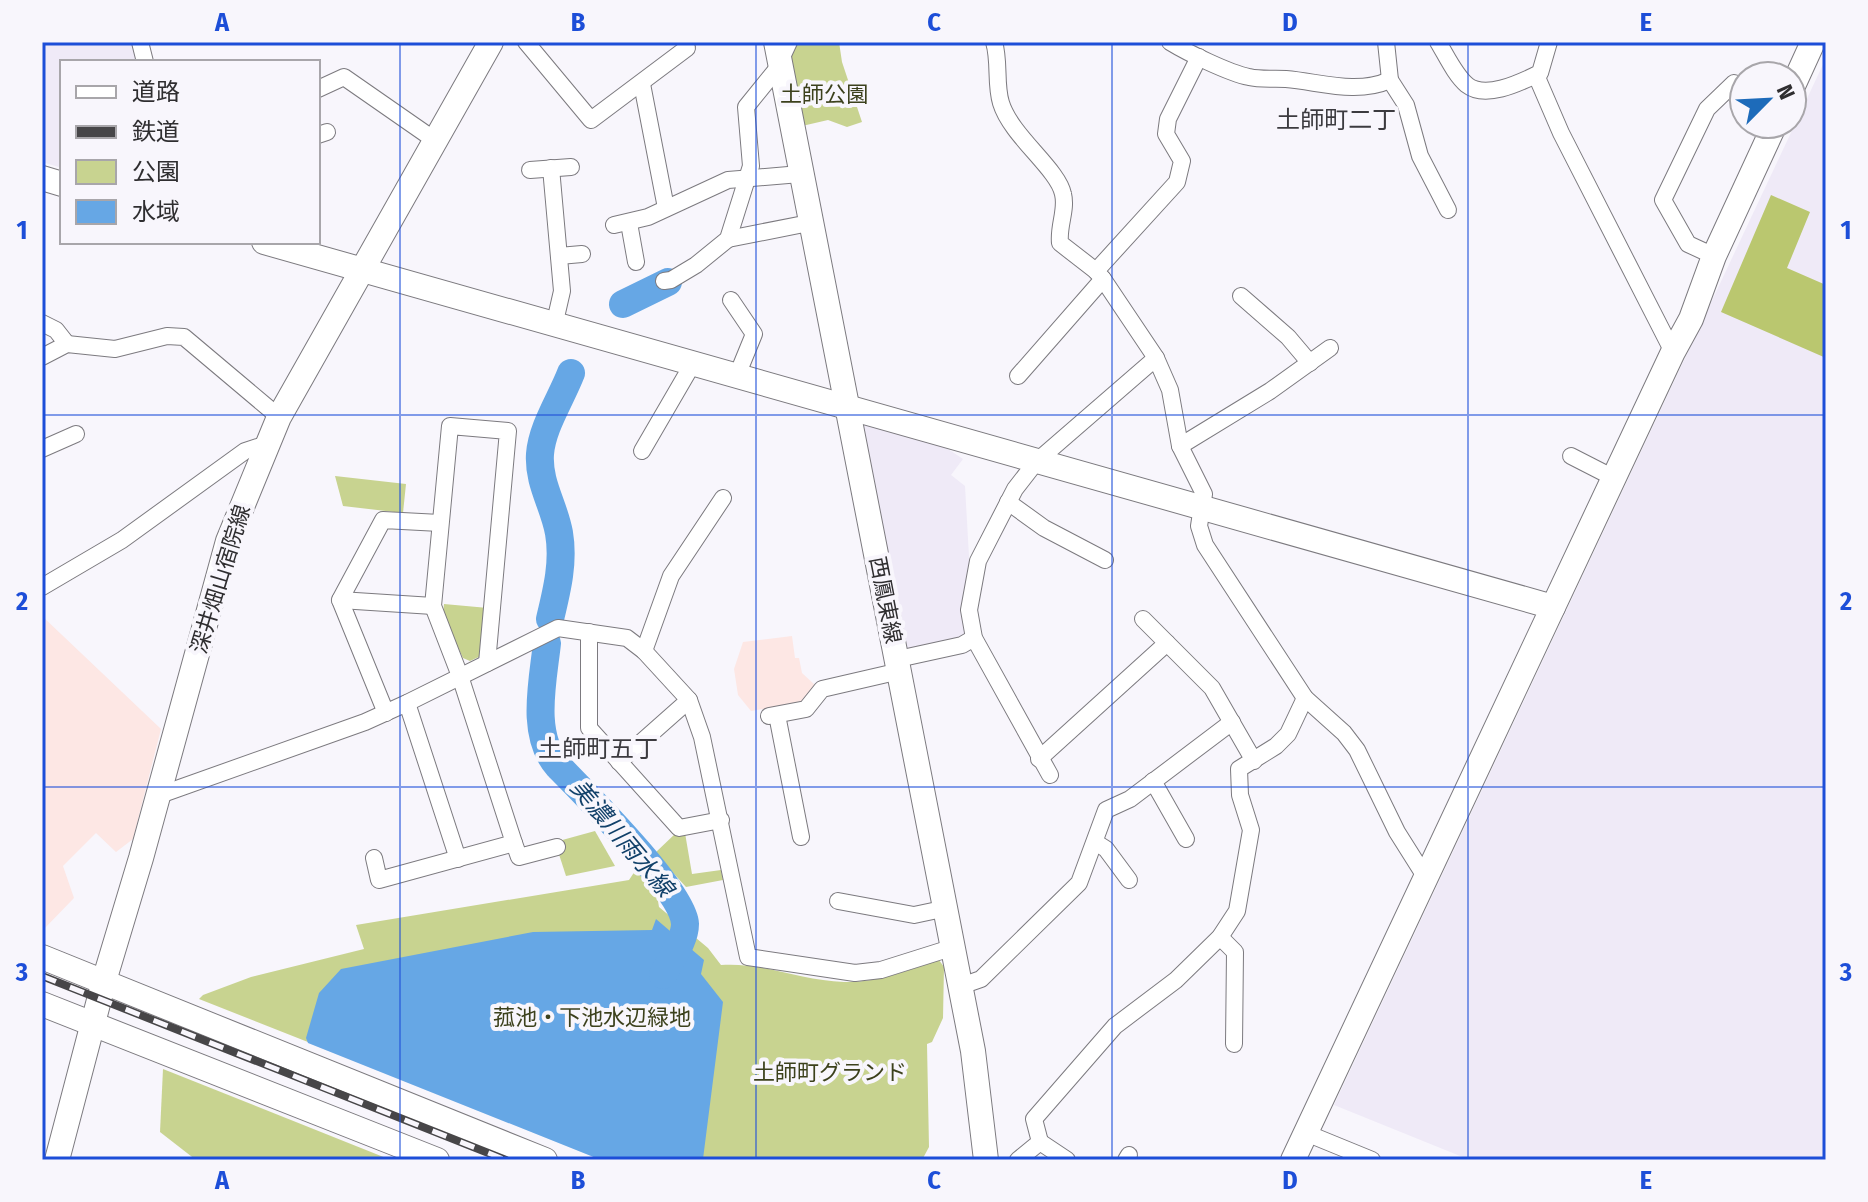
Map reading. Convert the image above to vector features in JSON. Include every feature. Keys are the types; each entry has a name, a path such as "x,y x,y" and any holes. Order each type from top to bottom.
{"street":[{"name":"深井畑山宿院線","path":"57,1160 228,541 279,417 491,42"},
{"path":"526,42 591,120 687,48"},
{"path":"994,42 998,53 1000,101 1010,124 1063,191 1060,243 1100,275 1156,358 1170,390 1180,446 1204,494 1199,526 1205,545 1305,698 1344,733 1357,750 1397,832 1426,878"},
{"path":"1386,42 1390,80 1406,105 1420,156 1448,210"},
{"path":"1438,42 1465,83 1476,90 1493,91 1540,73 1549,42"},
{"path":"1172,43 1249,77 1289,79 1345,88 1378,85 1390,80"},
{"path":"728,239 732,219 748,179 751,159 746,107 781,49"},
{"name":"西鳳東線","path":"781,49 809,223 947,908 973,1051 986,1160"},
{"path":"1018,376 1177,182 1182,161 1166,134 1168,119 1199,57"},
{"path":"1536,75 1561,133 1673,352"},
{"path":"320,88 344,77 436,141"},
{"path":"642,84 666,208"},
{"path":"1714,256 1688,244 1663,200 1707,109 1728,89"},
{"path":"1293,1160 1691,319 1714,256 1768,140"},
{"path":"530,170 571,167"},
{"path":"551,168 562,291 554,326"},
{"path":"636,262 621,224 728,180 800,174"},
{"path":"664,281 696,265 728,239 809,223"},
{"path":"271,244 848,410 1553,607"},
{"path":"559,256 582,254"},
{"path":"1241,296 1288,337 1310,363"},
{"path":"731,300 754,334 736,378"},
{"path":"42,323 56,330 67,344"},
{"path":"42,357 67,344 115,349 167,336 184,337 279,417"},
{"path":"1180,446 1270,391 1330,348"},
{"path":"1050,775 974,638 969,610 978,561 1008,502 1036,462 1156,358"},
{"path":"642,451 692,365"},
{"path":"487,663 508,431 450,426 433,606 460,676 519,857 557,847"},
{"path":"42,449 76,434"},
{"path":"42,587 122,540 245,451 267,444"},
{"path":"1571,456 1614,478"},
{"path":"644,651 671,576 723,498"},
{"path":"1008,502 1044,528 1105,560"},
{"path":"340,600 383,520 440,523"},
{"path":"340,600 386,713"},
{"path":"340,600 433,606"},
{"path":"1143,619 1212,688 1254,761"},
{"path":"157,796 386,713 558,628 627,638 644,651 689,700 702,737 748,957 855,973 881,970 954,947"},
{"path":"589,632 589,728 679,828 721,820"},
{"path":"801,837 773,716 806,709 822,689 962,645 974,638"},
{"path":"1039,759 1167,643"},
{"path":"1067,1160 1040,1142 1034,1119 1104,1037 1176,980 1220,937 1237,911 1251,830 1237,779 1239,769 1288,734 1305,698"},
{"path":"619,762 689,700"},
{"path":"407,703 458,859"},
{"path":"961,986 981,979 1079,883 1106,810 1130,799 1232,722"},
{"path":"1153,781 1186,839"},
{"path":"1095,842 1106,849 1129,880"},
{"path":"374,858 379,880 514,843"},
{"path":"838,901 914,915 947,908"},
{"path":"1220,937 1235,952 1234,1044"},
{"path":"42,957 545,1160"},
{"path":"42,1004 437,1160"},
{"path":"1306,1133 1372,1160"},
{"path":"1018,1160 1040,1142"}],"shaded area":[{"path":"42,42 136,42 140,60 60,60 60,167 42,162"},
{"path":"1826,58 1826,1160 1470,1160 1334,1105 1787,140 1808,140 1808,96"},
{"path":"862,422 945,447 963,459 951,475 965,486 970,574 968,637 908,653"},
{"path":"42,616 161,729 133,839 116,852 96,833 63,866 74,898 42,931"},
{"path":"792,636 795,658 799,658 802,673 815,685 804,702 751,711 738,695 734,669 743,642"}],"green space":[{"name":"土師公園","path":"793,42 839,42 842,62 862,122 847,127 828,120 802,126 789,52"},
{"path":"1771,195 1810,212 1787,268 1826,285 1826,358 1721,312"},
{"path":"335,476 406,484 403,513 343,506"},
{"path":"444,604 488,608 483,655 470,661 463,658 443,616"},
{"path":"595,831 615,866 566,876 555,842"},
{"path":"676,833 685,833 692,874 721,870 723,880 686,887 655,853"},
{"name":"菰池・下池水辺緑地","path":"637,868 657,895 659,907 708,948 721,965 752,966 828,981 856,982 892,975 939,960 944,967 943,1018 932,1042 927,1044 929,1147 922,1160 607,1160 199,999 251,977 364,949 356,925 629,880"},
{"path":"163,1069 391,1160 196,1160 160,1132"}],"water":[{"path":"656,919 704,960 701,974 723,1002 703,1159 706,1160 601,1160 308,1043 306,1038 319,993 341,969 533,932 652,930"}],"waterway":[{"name":"美濃川雨水線","path":"623,304 668,282"},
{"name":"美濃川雨水線","path":"550,619 561,555 557,523 541,475 540,454 548,423 571,373"},
{"name":"美濃川雨水線","path":"547,643 540,707 549,753 651,867 680,909 684,930 663,975"}],"railway":[{"path":"42,976 506,1160"}],"district":[{"name":"土師町二丁","path":"1336,120"},
{"name":"土師町五丁","path":"598,749"}],"park label":[{"name":"土師町グランド","path":"830,1072"}]}
